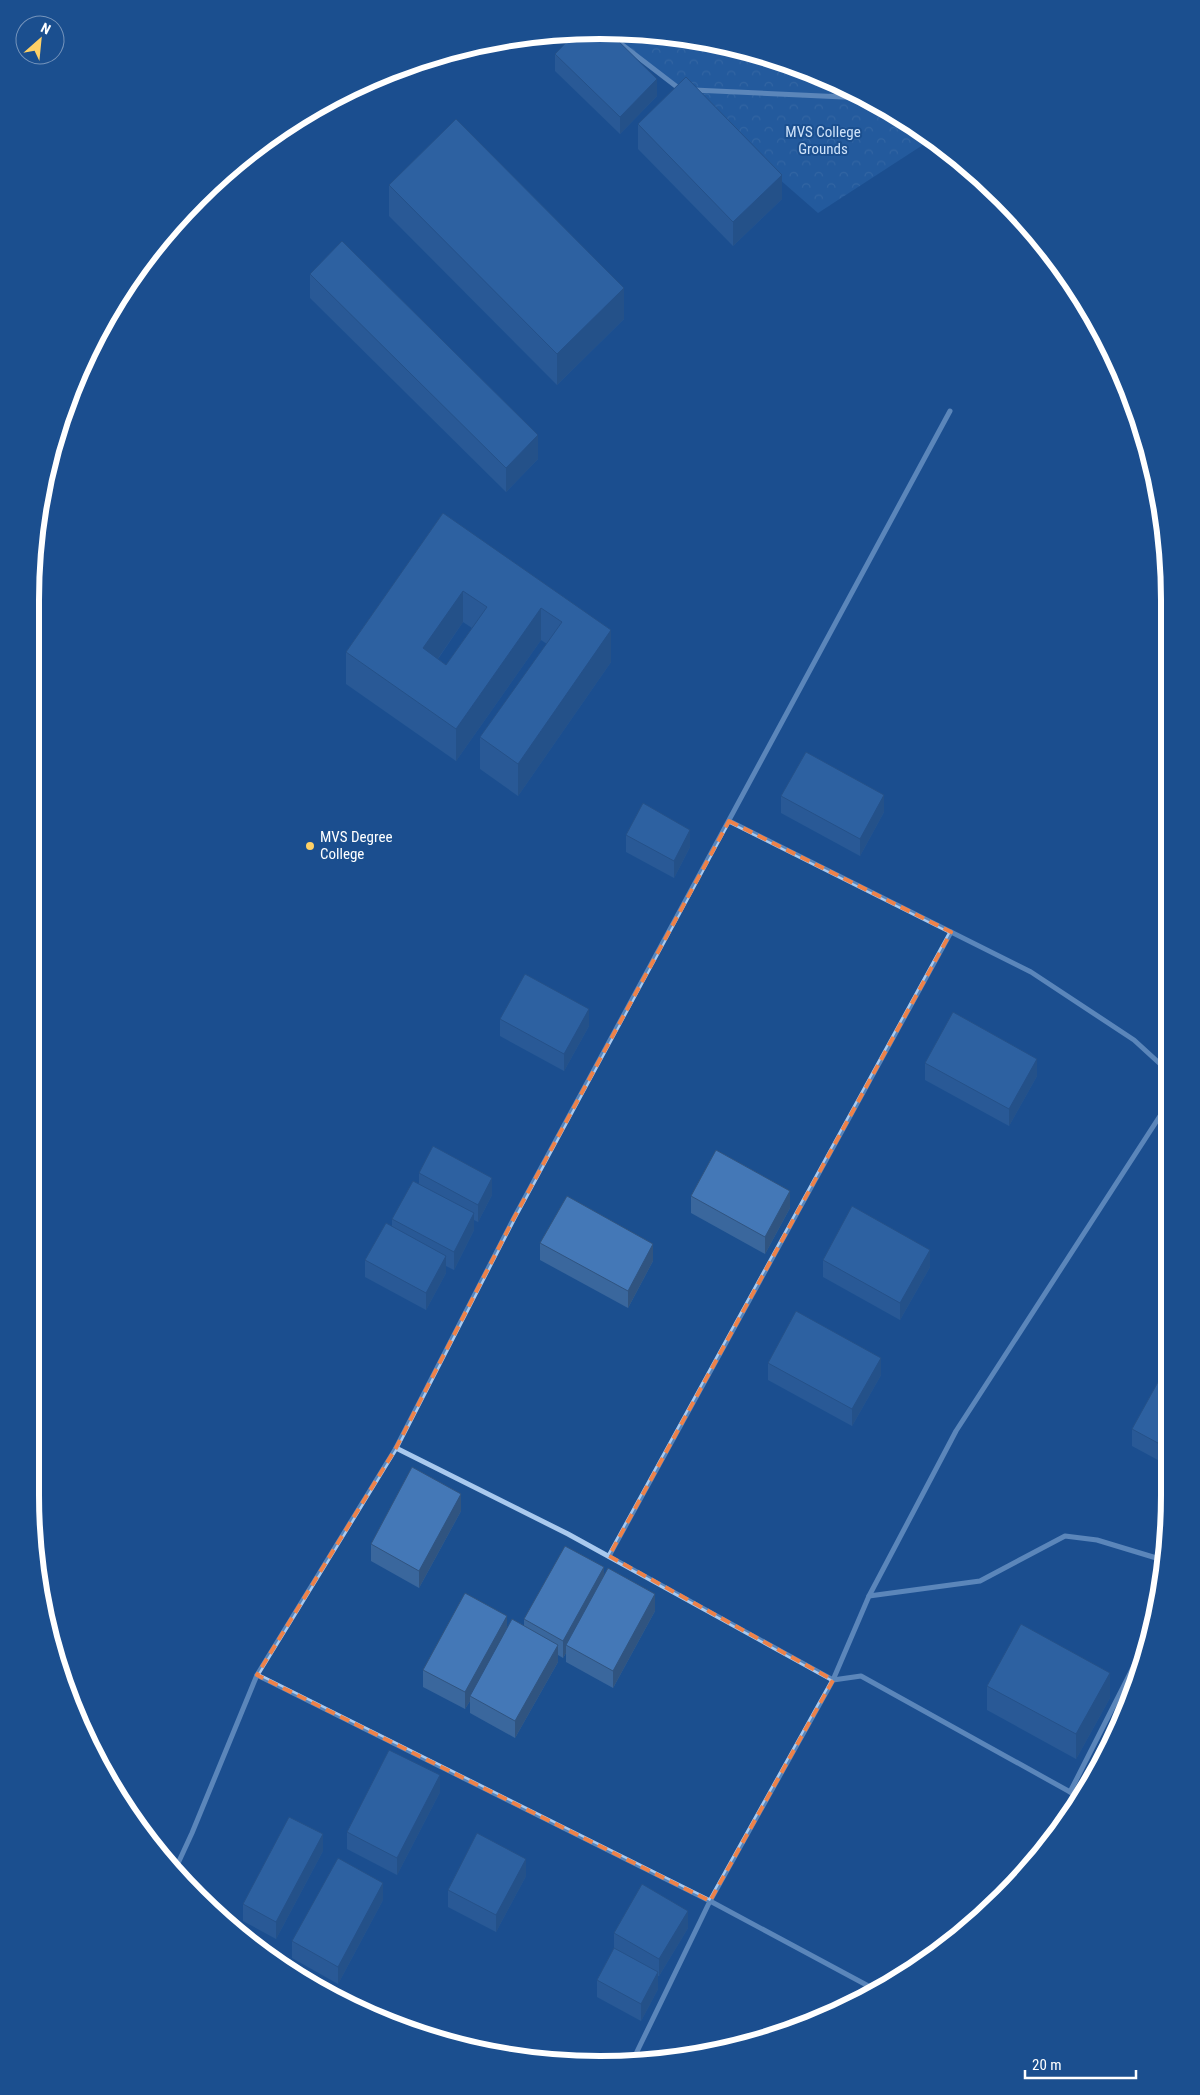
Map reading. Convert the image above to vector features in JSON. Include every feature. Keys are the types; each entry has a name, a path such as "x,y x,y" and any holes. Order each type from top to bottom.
{"street":[{"path":"616,39 680,90 849,97"},
{"path":"178,1864 257,1675 396,1448 514,1218 950,411"},
{"path":"729,821 1030,972 1134,1040 1161,1065"},
{"path":"609,1556 951,932"},
{"path":"635,2055 710,1901 833,1680 869,1596 956,1431 1161,1114"},
{"path":"396,1448 609,1556 833,1680 861,1676 1075,1795"},
{"path":"869,1596 980,1581 1066,1536 1097,1540 1157,1558"},
{"path":"1070,1792 1134,1666"},
{"path":"257,1675 710,1901 870,1987"}],"highlighted area":[{"path":"729,821 951,932 609,1556 833,1680 710,1901 257,1675 396,1448 514,1218"}],"green space":[{"name":"MVS College Grounds","path":"620,40 673,44 709,50 745,58 780,69 815,81 848,97 881,114 926,143 818,213"}],"building":[{"path":"617,39 657,79 620,117 555,54 569,40"},
{"path":"686,77 782,175 733,222 638,124"},
{"path":"456,119 624,288 557,354 389,185"},
{"path":"342,241 538,435 506,468 310,274"},
{"path":"443,513 611,630 518,764 480,737 562,622 541,608 456,729 346,652","holes":["463,591 487,607 446,665 423,648"]},
{"path":"806,752 884,795 860,839 781,796"},
{"path":"643,803 690,830 674,861 626,835"},
{"path":"525,974 589,1009 564,1054 500,1019"},
{"path":"953,1012 1037,1059 1009,1109 925,1063"},
{"path":"433,1146 492,1178 478,1205 419,1173"},
{"path":"716,1150 790,1191 765,1237 691,1196"},
{"path":"413,1181 474,1213 454,1252 392,1219"},
{"path":"567,1196 653,1244 628,1291 540,1243"},
{"path":"852,1206 930,1250 900,1303 823,1260"},
{"path":"386,1223 446,1256 426,1293 365,1260"},
{"path":"796,1311 881,1358 852,1409 768,1363"},
{"path":"1158,1382 1161,1384 1161,1445 1132,1429"},
{"path":"412,1467 461,1494 419,1571 371,1544"},
{"path":"565,1546 604,1567 563,1641 524,1619"},
{"path":"608,1568 655,1594 613,1671 566,1645"},
{"path":"465,1593 507,1616 465,1692 423,1670"},
{"path":"512,1619 558,1645 515,1721 470,1696"},
{"path":"1021,1624 1110,1673 1076,1734 987,1686"},
{"path":"389,1750 440,1775 397,1858 347,1832"},
{"path":"289,1817 323,1834 276,1922 243,1904"},
{"path":"477,1833 526,1859 496,1915 448,1890"},
{"path":"338,1858 383,1883 338,1967 292,1941"},
{"path":"642,1884 688,1911 659,1959 614,1933"},
{"path":"614,1948 658,1972 641,2004 597,1980"}],"place":[{"name":"MVS Degree College","path":"310,846"}]}
